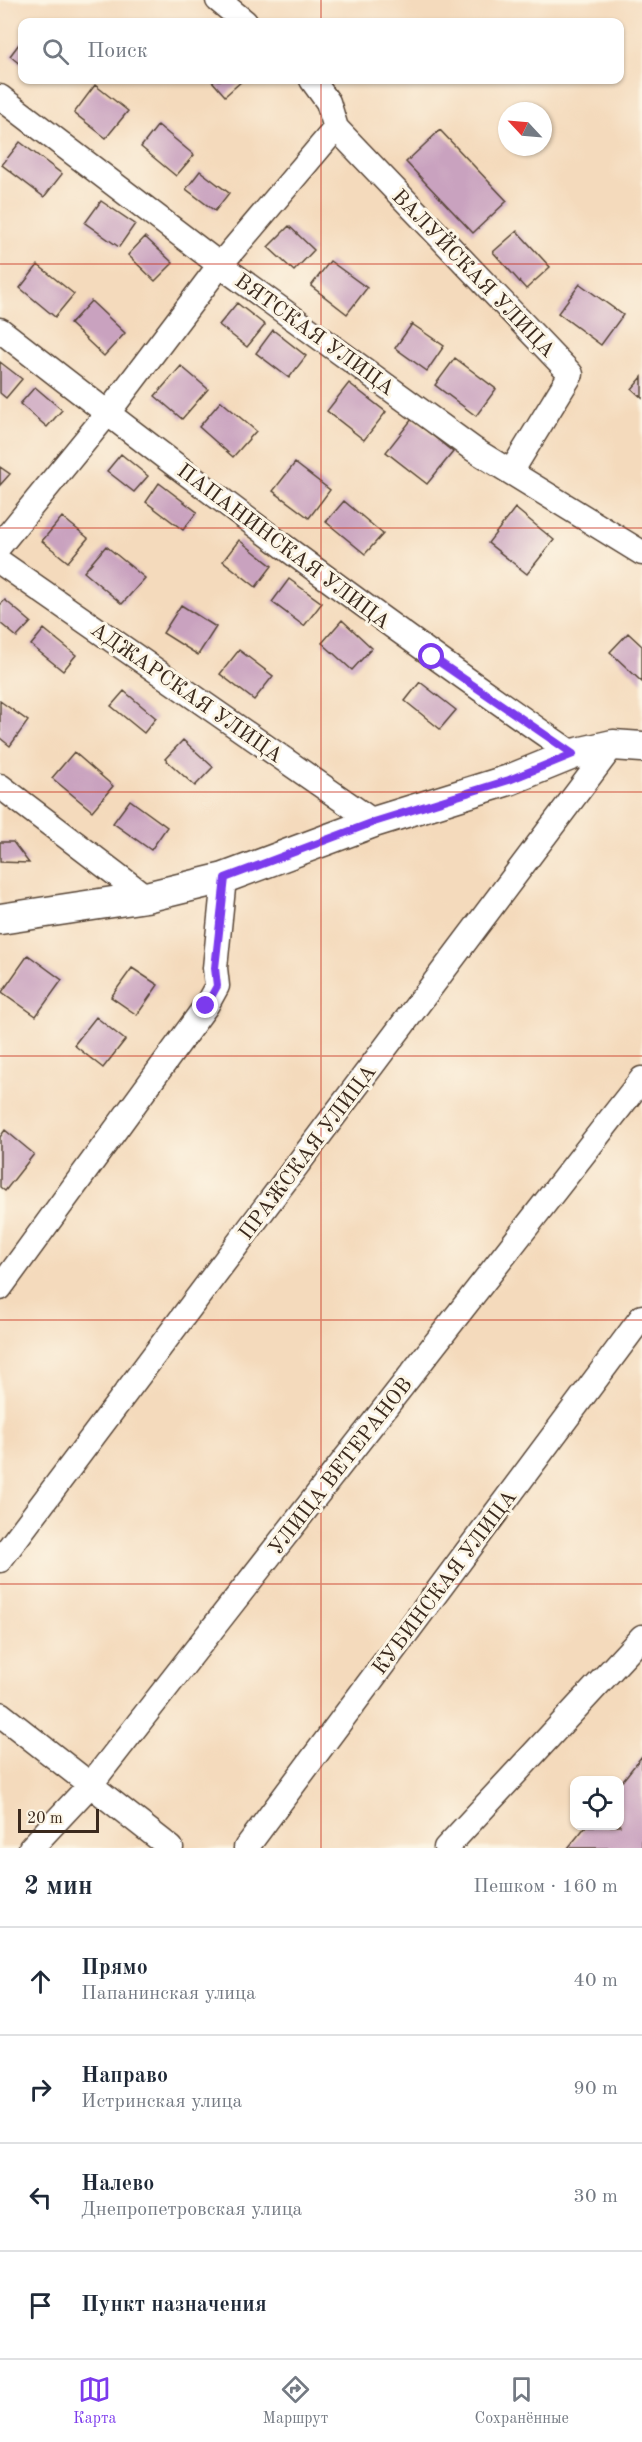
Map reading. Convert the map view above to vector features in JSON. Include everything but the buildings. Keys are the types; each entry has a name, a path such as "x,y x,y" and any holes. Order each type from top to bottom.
{"street":[{"path":"218,0 240,18"},
{"name":"ВАЛУЙСКАЯ УЛИЦА","path":"315,84 328,102 336,128 571,374 512,472"},
{"name":"ВЯТСКАЯ УЛИЦА","path":"0,97 220,265 473,449 642,554"},
{"path":"0,545 107,414 220,265 336,128"},
{"name":"ПАПАНИНСКАЯ УЛИЦА","path":"0,330 107,414 432,657 573,754"},
{"name":"АДЖАРСКАЯ УЛИЦА","path":"0,562 374,822"},
{"path":"0,919 146,897 225,878 374,822 509,780 573,754 628,746"},
{"name":"ПРАЖСКАЯ УЛИЦА","path":"0,1560 628,746"},
{"path":"0,786 146,897"},
{"path":"0,1288 199,1015 217,986 215,968 225,878"},
{"name":"УЛИЦА ВЕТЕРАНОВ","path":"31,1848 91,1784 642,1079"},
{"name":"КУБИНСКАЯ УЛИЦА","path":"246,1848 642,1317"},
{"path":"446,1848 642,1637"},
{"path":"0,1714 171,1848"}],"route":[{"path":"206,1006 217,986 215,968 225,878 374,822 509,780 573,754 432,657"}]}
